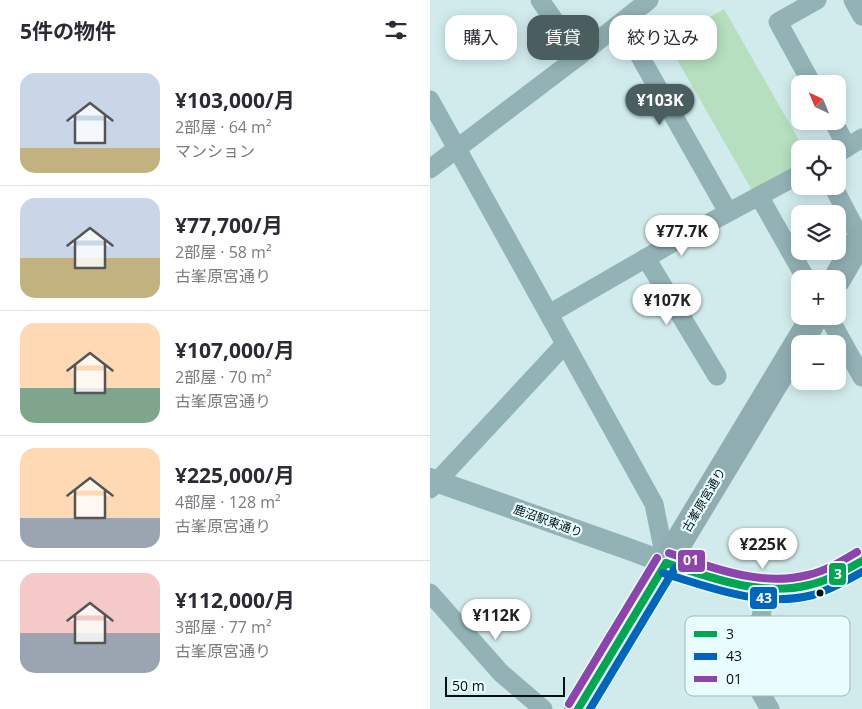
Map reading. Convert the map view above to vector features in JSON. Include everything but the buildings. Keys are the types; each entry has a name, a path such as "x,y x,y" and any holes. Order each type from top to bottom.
{"main road":[{"path":"842,270 861,237"},
{"name":"古峯原宮通り","path":"578,709 809,325"}],"street":[{"path":"540,0 550,15"},
{"path":"631,15 649,0"},
{"path":"807,75 778,22 817,0"},
{"path":"853,0 862,16"},
{"path":"599,40 609,32"},
{"path":"430,169 574,60"},
{"path":"642,60 728,212"},
{"path":"430,100 654,504 666,563"},
{"path":"839,130 849,146"},
{"path":"549,314 728,212 791,179"},
{"path":"838,195 861,237"},
{"path":"759,196 801,270"},
{"path":"646,258 717,376"},
{"path":"833,325 862,377"},
{"path":"432,483 565,344"},
{"name":"鹿沼駅東通り","path":"432,483 666,563 732,583 764,589 810,585 830,578 862,561"},
{"path":"761,616 764,589"},
{"path":"430,593 501,673 543,709"},
{"path":"762,696 770,709"}],"green space":[{"path":"724,9 791,126 791,130 793,130 799,140 791,140 791,170 753,192 677,60 717,60 717,15 714,15"}],"transit line":[{"name":"01","path":"669,553 720,570 773,579 815,573 857,552"},
{"name":"01","path":"569,704 657,558"},
{"name":"3","path":"666,563 719,580 772,589 791,588 823,581 862,561"},
{"name":"3","path":"578,709 666,563"},
{"name":"43","path":"590,709 675,568"},
{"name":"43","path":"663,573 718,590 756,598 775,599 813,595 832,588 862,572"}]}
